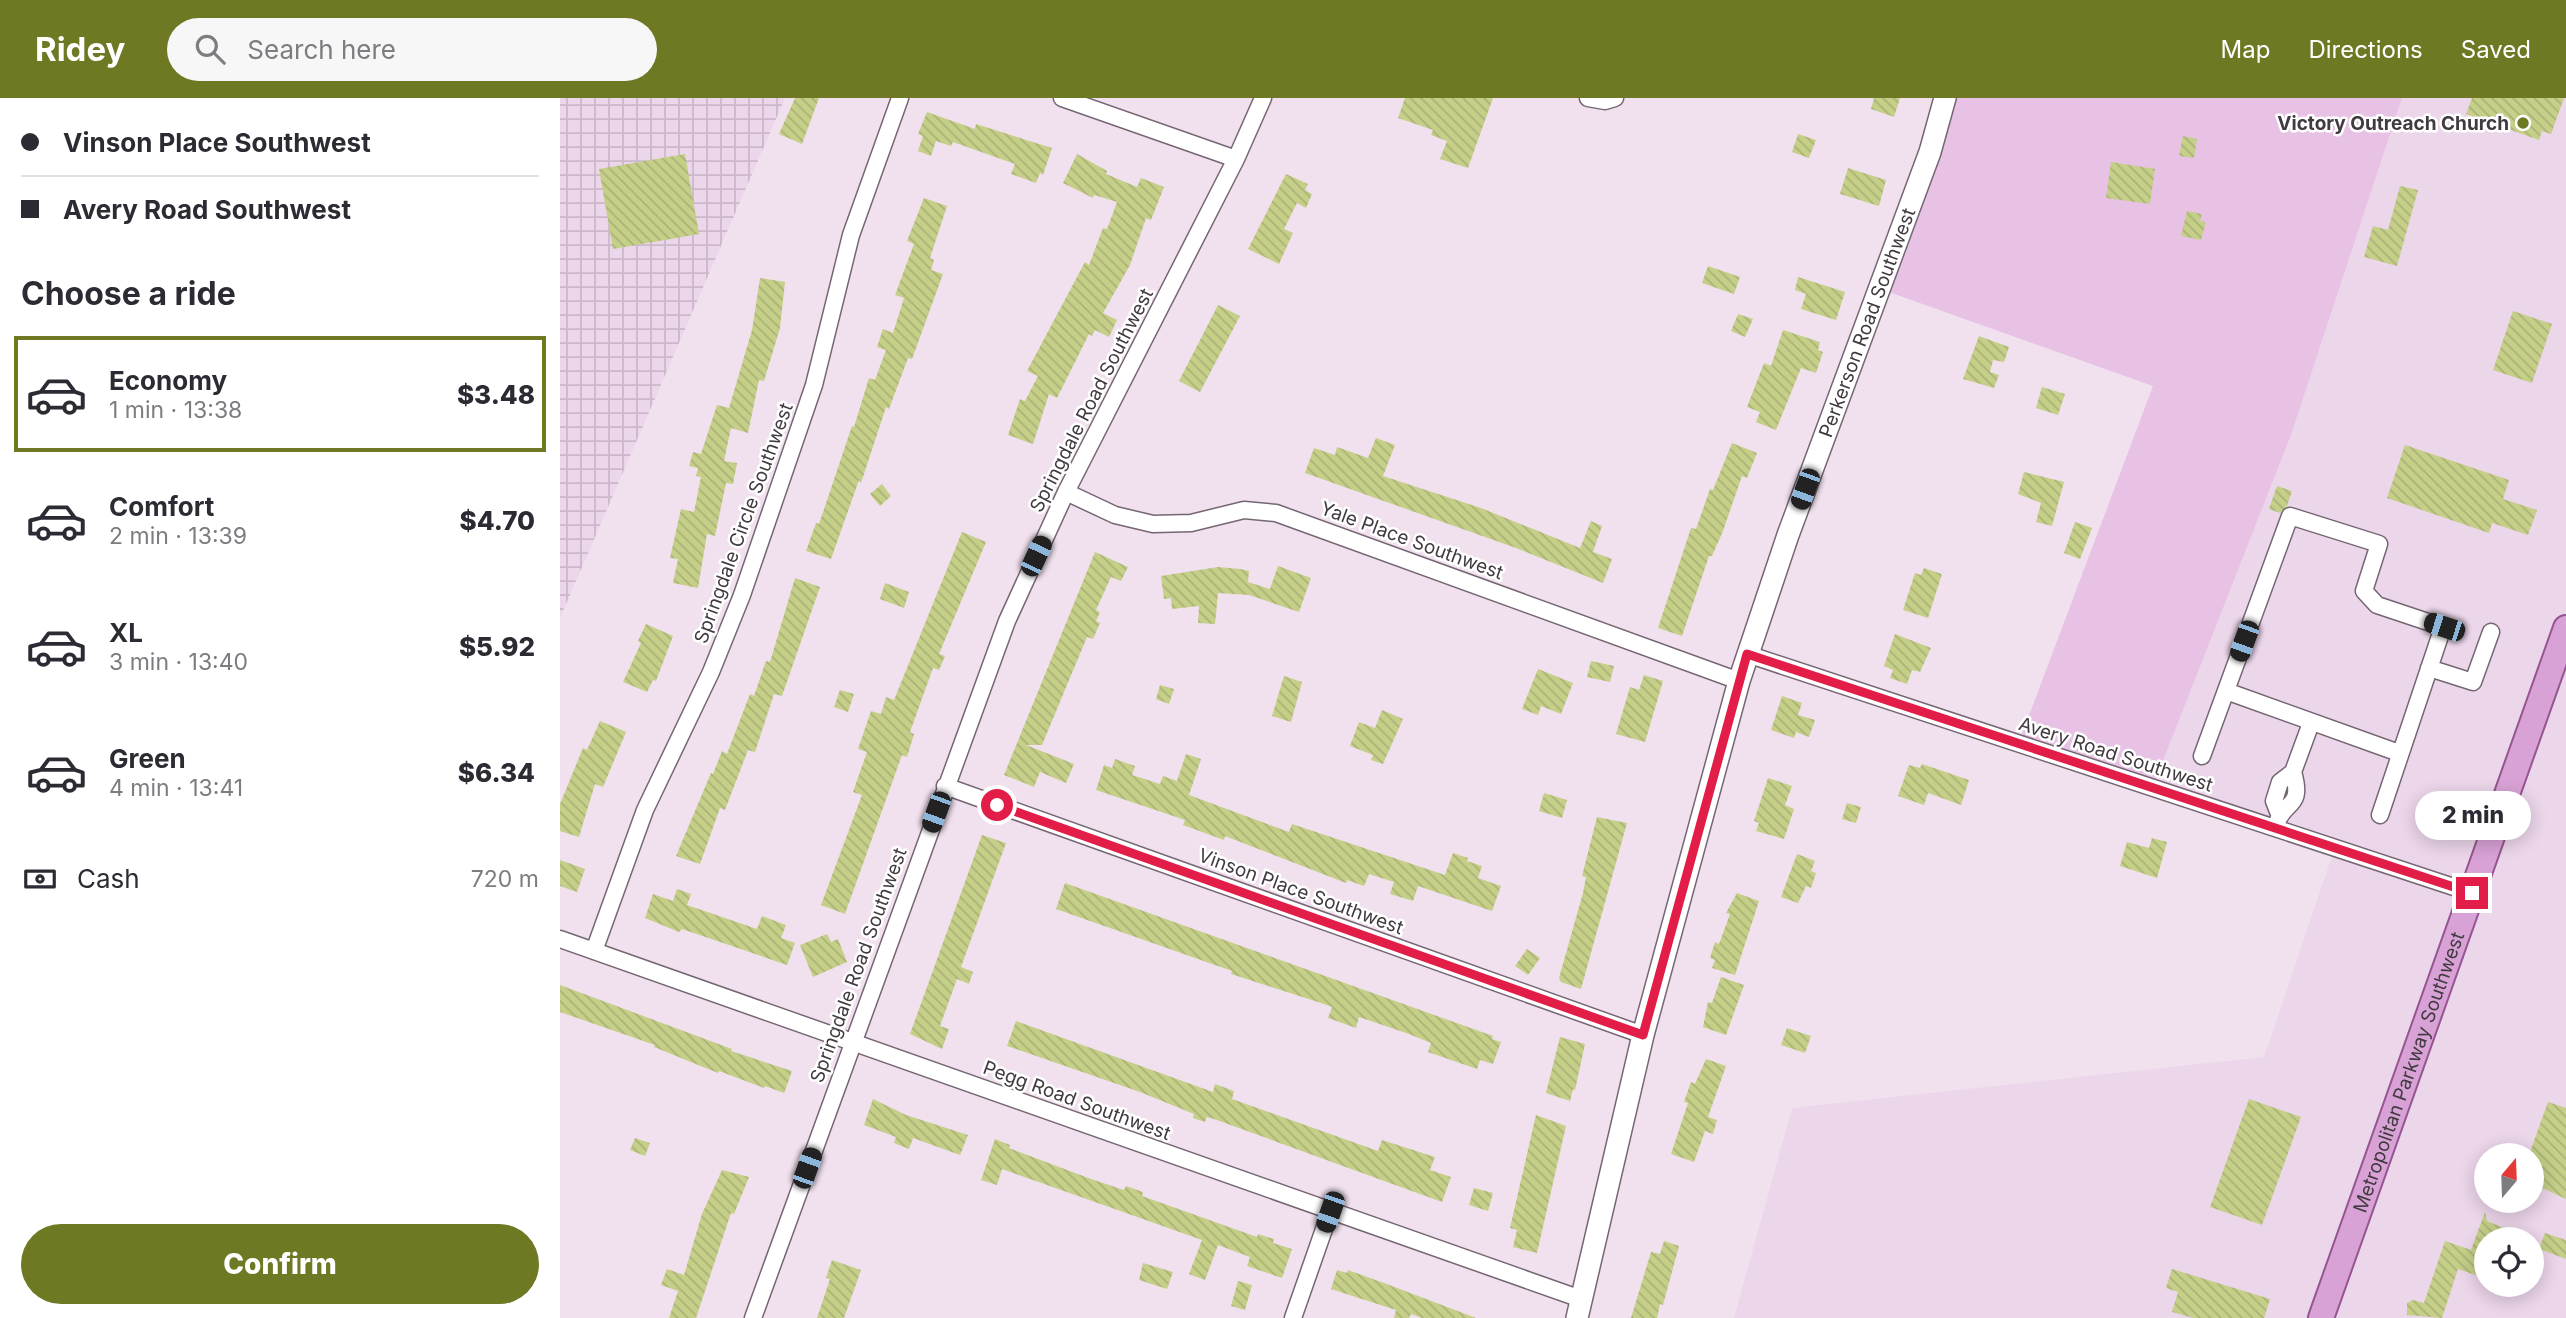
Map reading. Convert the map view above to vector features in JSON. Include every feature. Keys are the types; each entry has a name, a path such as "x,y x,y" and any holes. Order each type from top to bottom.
{"main road":[{"name":"Metropolitan Parkway Southwest","path":"2321,1318 2566,628"}],"street":[{"name":"Springdale Circle Southwest","path":"594,951 645,810 711,672 742,595 814,385 851,234 900,98"},
{"path":"1062,98 1236,159"},
{"name":"Springdale Road Southwest","path":"753,1318 1007,621 1066,492 1236,159 1264,98"},
{"path":"1588,98 1597,101 1615,98"},
{"name":"Perkerson Road Southwest","path":"1579,1308 1643,1035 1747,654 1930,152 1945,98"},
{"name":"Yale Place Southwest","path":"1066,492 1115,516 1153,524 1191,523 1244,510 1276,513 1739,681"},
{"path":"2202,756 2290,516 2379,544 2364,591 2377,605 2444,627 2380,815"},
{"path":"2429,668 2473,682 2491,632"},
{"name":"Avery Road Southwest","path":"1747,654 2277,821 2472,893"},
{"path":"2226,691 2399,753"},
{"path":"2277,821 2274,801 2280,782 2293,772 2311,723"},
{"name":"Vinson Place Southwest","path":"946,786 1643,1035"},
{"name":"Pegg Road Southwest","path":"560,939 1330,1212 1579,1308"},
{"path":"1293,1318 1330,1212"}],"shaded area":[{"path":"560,98 785,98 560,618"},
{"path":"1943,98 2402,98 2291,435 2152,789 2019,742 2153,386 1886,291"},
{"path":"2402,98 2566,98 2566,1318 1734,1318 1792,1108 2264,1057 2333,853 2152,789 2291,435"}],"building":[{"path":"795,98 819,98 802,144 779,134"},
{"path":"1405,98 1493,98 1468,168 1440,159 1447,141 1431,135 1433,130 1398,118"},
{"path":"1874,98 1900,98 1894,117 1871,109"},
{"name":"Victory Outreach Church","path":"2472,98 2564,98 2551,134 2542,131 2539,140 2466,114"},
{"path":"927,112 975,129 976,124 1052,148 1043,175 1040,173 1036,183 1011,174 1015,164 953,142 951,146 936,141 931,156 918,151 923,136 918,134"},
{"path":"1798,134 1816,140 1809,158 1792,152"},
{"path":"2183,136 2197,139 2194,158 2179,156"},
{"path":"685,154 699,234 613,249 599,169"},
{"path":"1077,154 1107,171 1106,174 1137,187 1141,178 1164,187 1151,220 1146,218 1130,265 1103,313 1117,320 1109,337 1095,330 1092,336 1089,334 1057,398 1049,394 1033,444 1008,435 1020,399 1025,401 1038,376 1027,371 1085,262 1089,265 1103,228 1107,229 1117,202 1094,195 1093,198 1063,183"},
{"path":"2111,162 2155,169 2150,204 2106,198"},
{"path":"1848,168 1886,180 1879,206 1840,194"},
{"path":"1286,174 1308,184 1305,190 1312,194 1306,208 1297,203 1284,229 1293,233 1279,264 1248,249"},
{"path":"2400,186 2418,190 2397,266 2364,257 2373,226 2388,230"},
{"path":"924,198 947,206 930,258 934,260 931,270 943,274 912,359 908,358 889,409 886,407 861,483 859,480 831,559 806,551 816,523 819,524 869,378 875,380 886,350 877,347 883,329 893,333 904,298 895,295 914,244 907,241"},
{"path":"2187,211 2202,214 2200,221 2206,222 2201,240 2181,236"},
{"path":"1708,266 1740,277 1734,294 1702,283"},
{"path":"1798,277 1845,292 1836,320 1801,309 1806,294 1795,290"},
{"path":"760,278 785,282 780,328 764,381 759,380 748,433 731,428 724,461 737,463 733,484 726,483 715,536 707,534 698,588 673,583 678,559 670,558 681,509 694,512 701,477 696,476 698,468 689,466 693,452 701,454 717,405 729,408 752,330"},
{"path":"1218,305 1240,316 1200,392 1179,381"},
{"path":"2513,311 2552,324 2532,383 2493,370"},
{"path":"1738,314 1753,319 1745,337 1731,331"},
{"path":"1783,330 1820,342 1818,350 1823,352 1816,373 1801,368 1776,430 1756,422 1760,412 1747,407 1764,363 1771,366"},
{"path":"1979,336 2009,347 2004,362 1993,360 1990,372 1999,375 1994,388 1963,379"},
{"path":"2042,387 2065,394 2058,415 2036,408"},
{"path":"1376,438 1395,445 1383,476 1481,508 1580,548 1591,521 1602,526 1593,552 1612,559 1603,583 1516,548 1305,473 1314,448 1335,455 1337,447 1368,458"},
{"path":"1732,443 1757,453 1747,478 1742,476 1723,531 1712,556 1709,556 1682,636 1658,628 1691,528 1696,529 1710,489 1713,490"},
{"path":"2405,445 2509,480 2503,499 2537,510 2528,535 2492,523 2489,533 2387,498"},
{"path":"2024,472 2064,482 2052,526 2036,522 2041,503 2018,494"},
{"path":"882,484 891,496 880,506 870,494"},
{"path":"2277,486 2292,491 2287,506 2280,513 2269,509"},
{"path":"2075,522 2092,528 2080,559 2064,553"},
{"path":"962,532 986,542 939,654 945,656 939,670 933,668 910,732 914,734 907,757 902,755 845,914 821,905 862,795 853,792 867,752 858,749 871,711 881,714 886,697 894,700"},
{"path":"1095,552 1128,567 1121,581 1111,577 1096,610 1100,612 1096,621 1100,623 1093,639 1087,637 1042,745 1026,745 1074,764 1066,783 1040,772 1034,787 1004,775"},
{"path":"1278,566 1311,578 1299,612 1249,595 1218,593 1215,624 1198,623 1199,606 1172,609 1171,598 1164,599 1161,576 1218,567 1240,569 1249,571 1248,582 1270,589"},
{"path":"1924,568 1942,574 1928,618 1903,610 1915,573 1921,575"},
{"path":"795,578 820,587 782,696 774,694 755,752 748,750 725,810 720,808 700,864 676,856 711,773 713,774 722,751 727,754 750,694 754,696 766,661 770,662"},
{"path":"885,583 909,592 904,608 880,599"},
{"path":"646,624 673,636 656,681 653,680 647,692 623,682 641,643 638,641"},
{"path":"1895,634 1931,648 1920,672 1912,670 1907,684 1890,678 1893,670 1884,666"},
{"path":"1591,661 1614,666 1610,682 1587,677"},
{"path":"1538,669 1573,683 1561,714 1541,706 1538,715 1522,709"},
{"path":"1644,675 1663,681 1645,742 1616,734 1630,687 1639,690"},
{"path":"1284,676 1302,682 1291,722 1272,716"},
{"path":"1160,685 1174,689 1169,704 1156,699"},
{"path":"840,690 854,694 848,712 834,707"},
{"path":"1782,696 1802,703 1798,715 1815,720 1809,737 1796,732 1794,738 1771,730"},
{"path":"1382,710 1403,719 1383,764 1371,760 1373,755 1350,746 1359,722 1375,728"},
{"path":"600,721 626,732 603,787 595,784 579,837 560,831 560,804 583,748 587,750"},
{"path":"1186,754 1201,759 1189,795 1289,832 1292,824 1445,875 1453,853 1468,858 1467,861 1482,866 1478,878 1501,886 1492,911 1418,886 1413,901 1390,894 1394,882 1369,874 1364,886 1347,880 1346,883 1225,836 1224,840 1183,825 1185,820 1096,790 1104,765 1112,768 1115,759 1135,766 1132,775 1160,784 1163,776 1177,781"},
{"path":"1922,764 1969,780 1961,805 1928,793 1924,805 1898,796 1909,765 1920,768"},
{"path":"1768,778 1792,786 1785,805 1794,809 1784,839 1756,831 1759,823 1754,821"},
{"path":"1544,793 1567,800 1562,818 1539,811"},
{"path":"1847,803 1861,807 1856,823 1842,819"},
{"path":"1597,817 1627,823 1581,989 1561,982 1559,978 1583,893 1586,877 1582,876"},
{"path":"982,835 1006,843 961,967 973,972 969,984 957,979 940,1026 949,1029 942,1049 910,1034"},
{"path":"2152,838 2167,842 2157,878 2120,866 2127,842 2149,848"},
{"path":"1797,854 1815,861 1811,871 1816,873 1811,888 1806,886 1798,903 1781,897"},
{"path":"560,860 585,869 577,892 560,886"},
{"path":"1065,883 1493,1036 1492,1039 1501,1042 1493,1064 1480,1060 1477,1069 1428,1052 1431,1043 1359,1017 1356,1028 1328,1018 1332,1007 1231,974 1232,971 1056,909"},
{"path":"677,889 691,894 687,905 757,929 762,916 786,925 781,938 795,943 787,965 682,929 679,932 645,918 653,894 673,901"},
{"path":"1737,893 1759,901 1735,975 1712,968 1715,960 1710,958 1715,942 1719,944 1730,914 1726,913"},
{"path":"827,934 831,942 838,939 847,962 813,977 800,945"},
{"path":"1527,949 1540,958 1528,975 1515,966"},
{"path":"1721,977 1744,985 1726,1035 1703,1027 1708,1002 1712,1003"},
{"path":"560,985 732,1049 731,1051 792,1071 784,1093 719,1071 718,1073 654,1047 655,1045 560,1012"},
{"path":"1016,1021 1213,1092 1215,1084 1234,1091 1232,1099 1378,1151 1382,1140 1435,1157 1430,1170 1451,1177 1442,1202 1214,1119 1207,1117 1205,1122 1193,1118 1194,1114 1140,1092 1007,1046"},
{"path":"1787,1028 1811,1036 1805,1053 1781,1045"},
{"path":"1560,1037 1585,1044 1570,1101 1546,1093"},
{"path":"1706,1059 1726,1066 1708,1117 1717,1120 1713,1134 1705,1131 1694,1162 1671,1154 1688,1103 1684,1102 1691,1082 1695,1084"},
{"path":"873,1099 906,1115 968,1135 960,1155 913,1138 909,1149 894,1143 896,1137 864,1125"},
{"path":"2249,1099 2301,1117 2262,1225 2210,1207"},
{"path":"2548,1102 2566,1108 2566,1199 2544,1189 2544,1143 2533,1143"},
{"path":"1536,1115 1566,1126 1537,1253 1513,1247 1517,1230 1510,1228"},
{"path":"635,1138 650,1143 645,1156 630,1150"},
{"path":"995,1139 1010,1145 1009,1148 1091,1179 1124,1190 1126,1186 1143,1192 1142,1196 1257,1237 1258,1234 1274,1239 1273,1243 1292,1249 1282,1278 1247,1266 1250,1257 1218,1245 1205,1280 1189,1274 1202,1240 1002,1169 997,1185 981,1180"},
{"path":"722,1170 749,1177 734,1214 731,1213 696,1318 669,1318 678,1291 661,1285 667,1269 684,1275 702,1214"},
{"path":"1474,1188 1493,1193 1488,1211 1469,1205"},
{"path":"2485,1213 2487,1221 2502,1227 2479,1227"},
{"path":"2545,1233 2566,1240 2566,1259 2544,1251"},
{"path":"1664,1241 1679,1246 1663,1305 1660,1304 1657,1318 1631,1318 1651,1252 1660,1254"},
{"path":"2445,1241 2471,1250 2474,1242 2474,1275 2458,1269 2442,1318 2407,1315 2407,1303 2413,1300 2424,1303"},
{"path":"832,1260 861,1270 844,1318 817,1318 830,1279 826,1278"},
{"path":"1143,1263 1173,1272 1167,1289 1139,1280"},
{"path":"2172,1269 2270,1299 2264,1318 2193,1318 2172,1312 2178,1292 2166,1288"},
{"path":"1337,1270 1347,1273 1348,1270 1476,1318 1422,1318 1411,1314 1409,1318 1394,1318 1396,1310 1331,1289"},
{"path":"1238,1281 1252,1285 1245,1310 1231,1306"}],"place":[{"name":"Victory Outreach Church","path":"2523,123"}],"route":[{"path":"997,805 1643,1035 1747,654 2472,893"}]}
